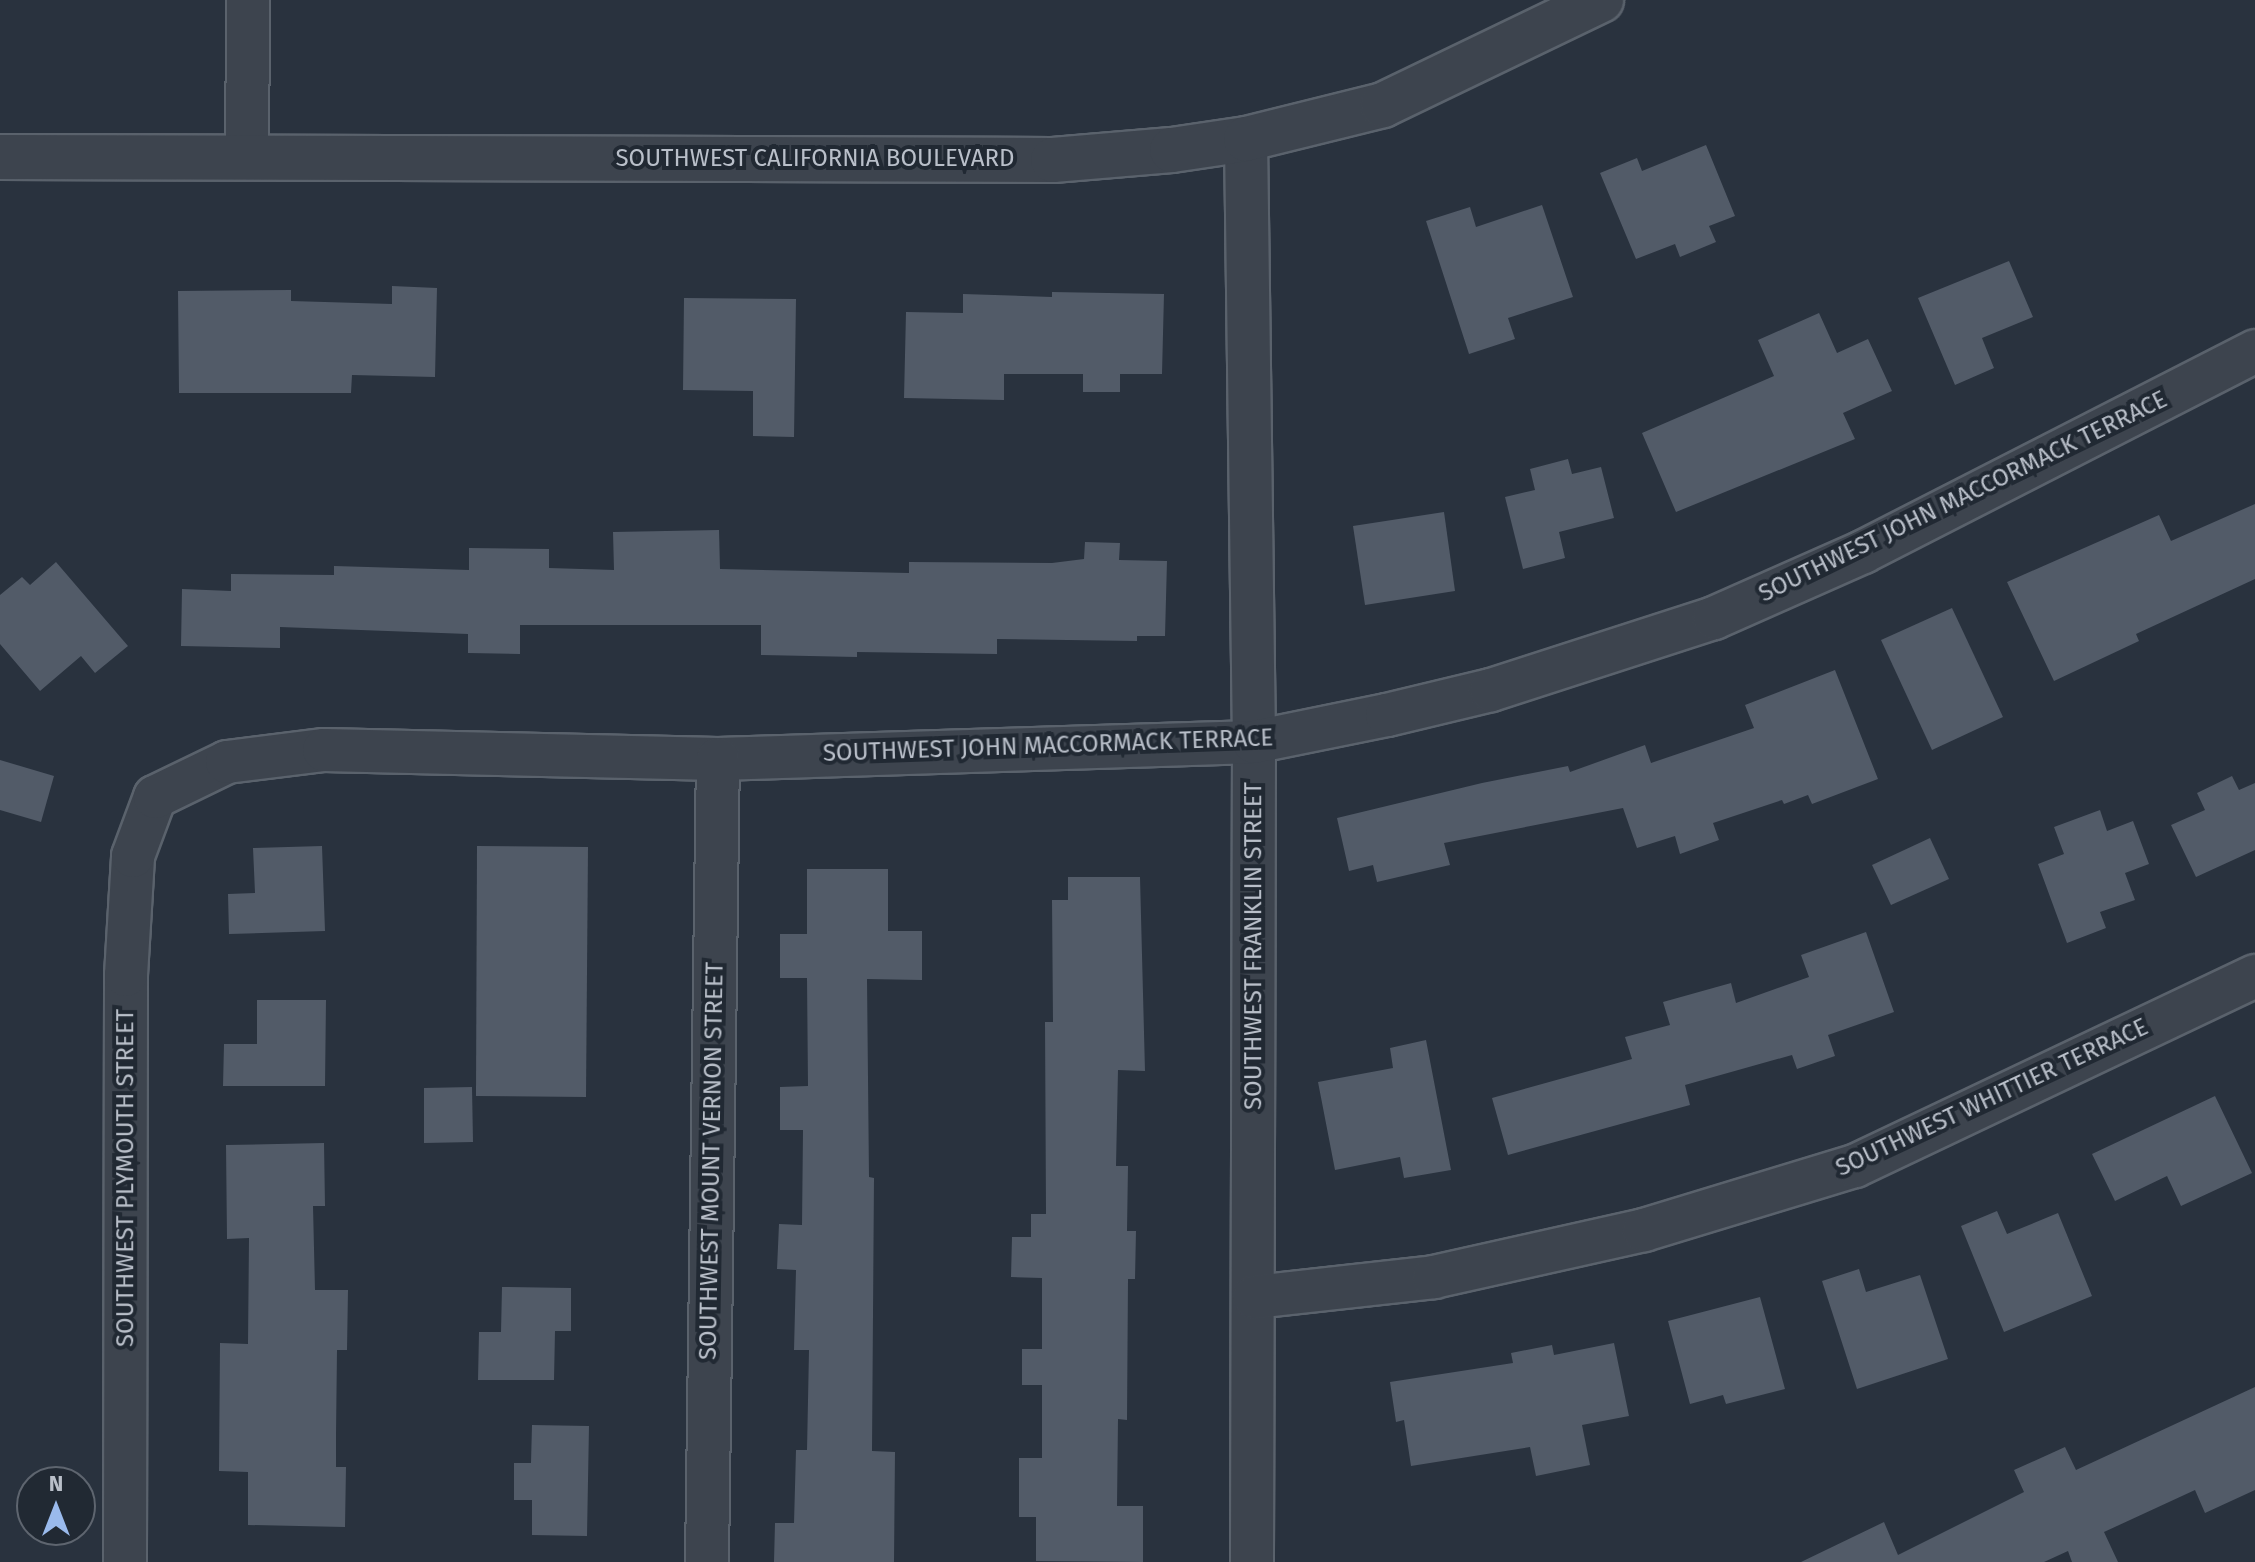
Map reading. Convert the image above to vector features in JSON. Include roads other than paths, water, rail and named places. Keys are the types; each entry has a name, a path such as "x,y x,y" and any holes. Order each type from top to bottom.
{"street":[{"path":"247,158 248,0"},
{"name":"SOUTHWEST CALIFORNIA BOULEVARD","path":"0,157 1053,160 1246,139 1383,105 1601,0"},
{"name":"SOUTHWEST FRANKLIN STREET","path":"1246,139 1254,742 1252,1562"},
{"name":"SOUTHWEST JOHN MACCORMACK TERRACE","path":"155,797 227,762 324,750 718,759 1254,742 1491,690 1714,618 1863,552 2255,351"},
{"name":"SOUTHWEST MOUNT VERNON STREET","path":"707,1562 718,759"},
{"name":"SOUTHWEST PLYMOUTH STREET","path":"125,1562 126,975 133,856 155,797"},
{"name":"SOUTHWEST WHITTIER TERRACE","path":"1254,1297 1434,1277 1644,1230 1855,1166 2255,976"}]}
